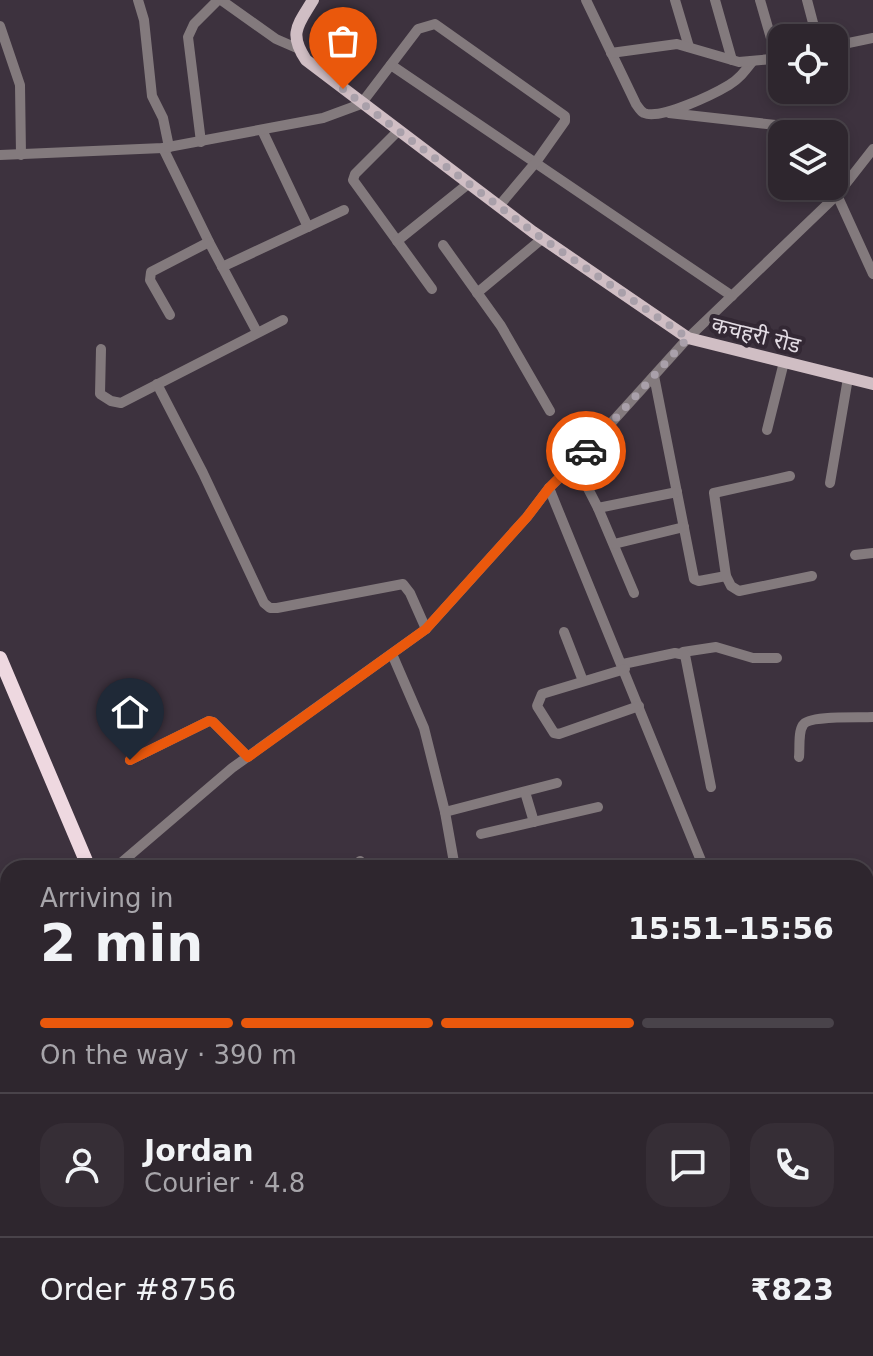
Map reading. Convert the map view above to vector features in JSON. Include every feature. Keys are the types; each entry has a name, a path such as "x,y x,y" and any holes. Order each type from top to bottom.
{"highway":[{"path":"0,658 86,860"}],"main road":[{"path":"299,49 296,29 313,0"},
{"name":"कचहरी रोड","path":"299,49 306,60 361,104 468,184 688,338 873,384"}],"street":[{"path":"138,0 144,20 152,96 163,118 166,147 209,242 257,332"},
{"path":"201,142 188,37 194,24 219,0 276,39 299,49"},
{"path":"586,0 641,112 647,114 682,107 731,84 752,62"},
{"path":"675,0 689,47"},
{"path":"715,0 732,60"},
{"path":"760,0 768,24"},
{"path":"807,0 813,24"},
{"path":"0,155 166,147 323,118 361,104 418,29 435,24 565,116 565,121 536,162 499,206"},
{"path":"0,26 20,85 21,155"},
{"path":"848,43 873,38"},
{"path":"611,53 667,44 732,60 768,60"},
{"path":"391,65 732,296"},
{"path":"663,112 768,125"},
{"path":"262,130 308,227"},
{"path":"398,131 355,174 353,180 432,289"},
{"path":"849,179 873,149"},
{"path":"397,241 468,184"},
{"path":"125,860 248,757 426,629 527,517 549,488 688,338 832,200"},
{"path":"839,200 873,274"},
{"path":"222,267 344,210"},
{"path":"477,293 543,238"},
{"path":"170,315 150,280 151,272 209,242"},
{"path":"443,245 501,326 550,411"},
{"path":"101,349 100,394 121,403 283,320"},
{"path":"767,430 784,362"},
{"path":"654,376 694,579 699,581 726,576"},
{"path":"830,483 848,378"},
{"path":"157,384 264,603 270,608 277,608 403,584 426,629"},
{"path":"575,463 634,593"},
{"path":"790,476 714,493 726,576 731,586 739,591 812,576"},
{"path":"549,488 701,860"},
{"path":"598,508 677,492"},
{"path":"614,544 684,527"},
{"path":"855,555 873,553"},
{"path":"564,632 583,681"},
{"path":"639,706 559,734 554,733 537,706 539,698 583,681 624,666 683,652 716,647 753,658 777,658"},
{"path":"683,652 711,787"},
{"path":"392,654 424,728 454,860"},
{"path":"799,757 802,726 806,722 873,717"},
{"path":"130,760 209,721 248,757"},
{"path":"445,812 557,783"},
{"path":"525,792 534,822"},
{"path":"481,834 598,807"}],"way so far":[{"path":"343,89 533,232 688,338 586,451"}],"route":[{"path":"130,760 209,721 248,757 426,629 527,517 549,488 586,451"}]}
